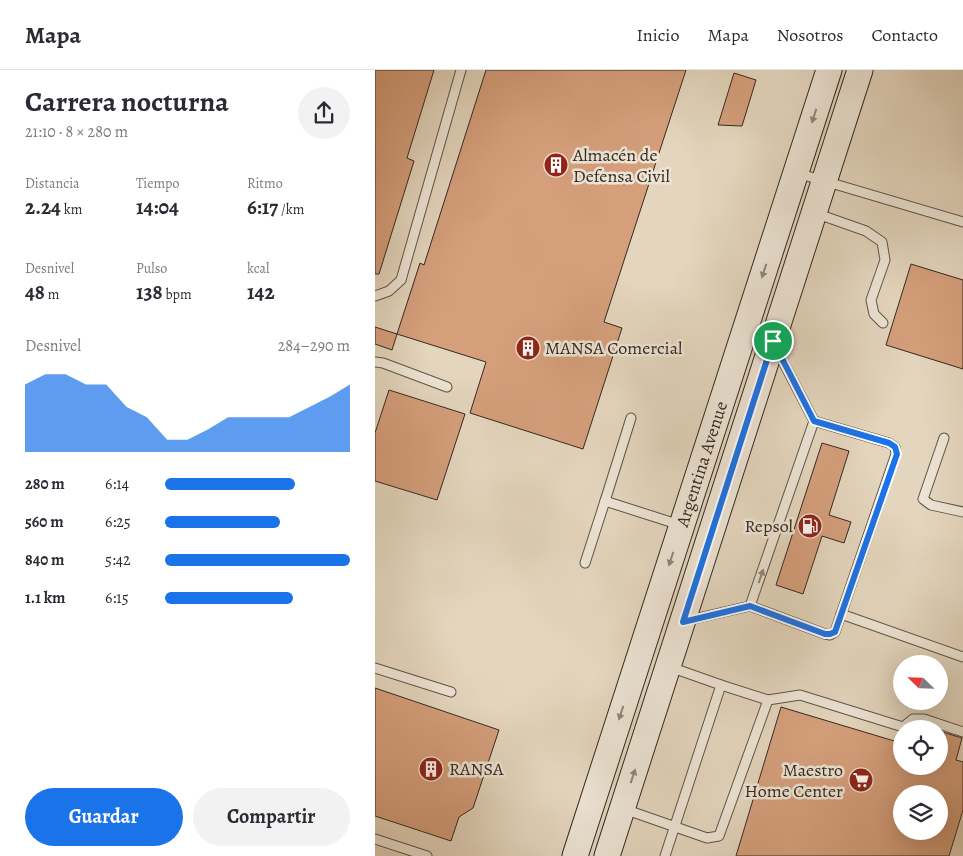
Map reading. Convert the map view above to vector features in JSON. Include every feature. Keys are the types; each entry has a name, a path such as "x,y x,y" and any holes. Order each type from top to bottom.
{"main road":[{"name":"Argentina Avenue","path":"575,856 829,70"},
{"name":"Argentina Avenue","path":"607,856 860,70"}],"lane":[{"path":"375,296 389,291 401,280 461,70"},
{"path":"796,172 824,182 963,222"},
{"path":"814,213 866,230 882,242 885,260 871,300 874,314 883,323"},
{"path":"750,606 814,421 773,341"},
{"path":"375,362 383,363 447,387"},
{"path":"585,563 631,418"},
{"path":"683,622 750,606 825,634 835,632 897,454 895,447 889,443 814,421"},
{"path":"944,438 923,499 931,505 963,512"},
{"path":"605,501 682,526"},
{"path":"841,614 963,657"},
{"path":"668,667 768,700 800,695 903,727 913,719 924,719 963,732"},
{"path":"375,668 451,692"},
{"path":"665,856 721,685"},
{"path":"622,809 707,838 719,836 768,700"},
{"path":"375,839 427,856"}],"building":[{"path":"375,70 434,70 407,158 414,161 379,274 375,274"},
{"name":"Almacén de Defensa Civil","path":"486,70 686,70 604,322 622,328 583,449 470,413 486,362 397,334 420,263 424,265"},
{"path":"734,73 756,80 742,126 718,125"},
{"path":"911,264 963,280 963,369 886,345"},
{"path":"375,327 397,334 392,350 375,344"},
{"path":"389,390 465,414 437,500 375,481 375,433"},
{"name":"Repsol","path":"822,443 849,451 829,515 851,522 844,543 822,536 803,594 776,585"},
{"name":"RANSA","path":"375,688 499,730 473,808 459,817 451,841 375,816"},
{"name":"Maestro Home Center","path":"781,707 893,741 893,775 948,775 948,734 962,738 956,760 963,762 963,810 949,856 736,856"}],"place":[{"name":"Almacén de Defensa Civil","path":"556,165"},
{"name":"MANSA Comercial","path":"528,348"},
{"name":"Repsol","path":"810,526"},
{"name":"RANSA","path":"431,769"},
{"name":"Maestro Home Center","path":"861,780"}],"route":[{"path":"773,341 814,421 889,443 895,447 897,454 835,632 830,634 825,634 750,606 683,622 773,341"}]}
